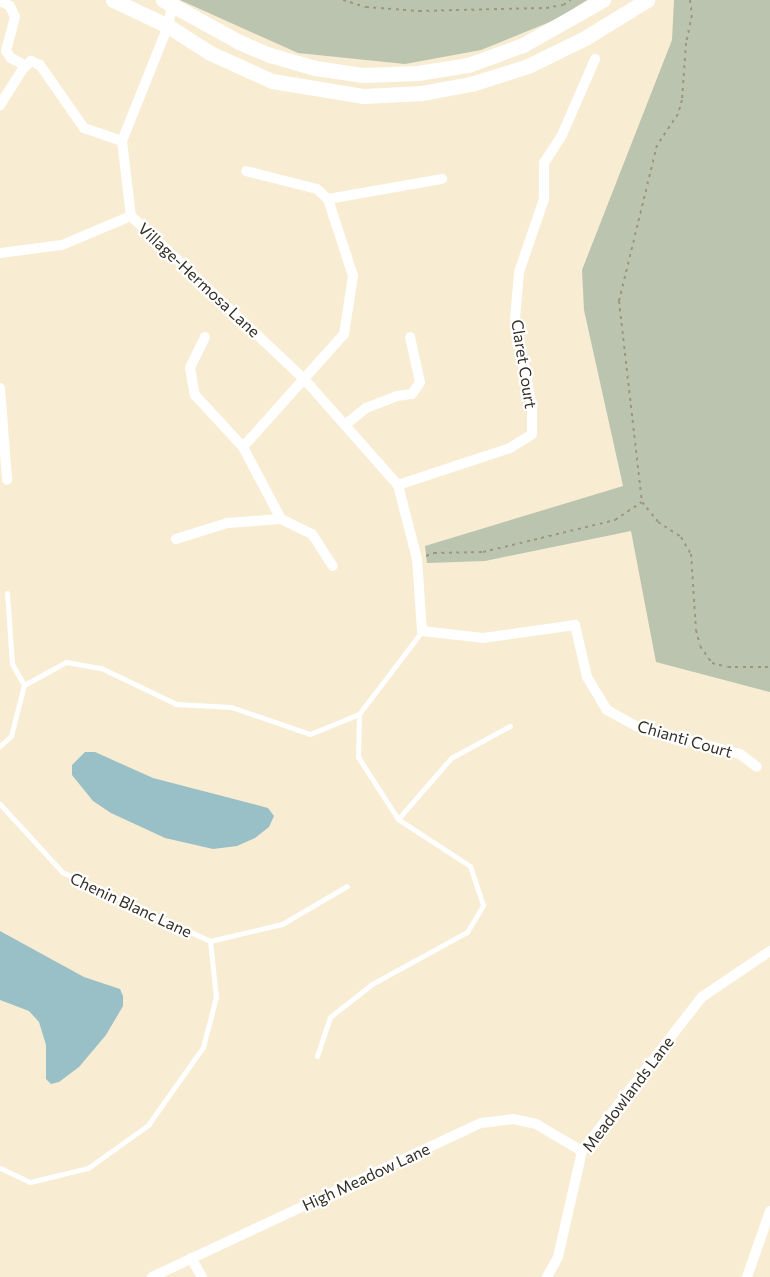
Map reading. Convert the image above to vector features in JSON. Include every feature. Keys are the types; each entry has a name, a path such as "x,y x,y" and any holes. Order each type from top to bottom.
{"street":[{"path":"113,0 168,26 210,53 272,81 364,96 422,93 471,84 528,66 585,38 647,0"},
{"path":"167,2 270,56 315,69 363,75 418,73 468,65 523,45 603,0"},
{"path":"0,1 10,6 15,17 6,51 11,58 26,66"},
{"name":"Village-Hermosa Lane","path":"167,2 168,26 122,141 131,216 305,380 398,485 417,559 422,631"},
{"name":"Claret Court","path":"398,485 510,448 532,434 532,407 515,319 519,272 543,199 543,163 562,135 595,59"},
{"path":"0,105 31,61 40,65 84,128 122,141"},
{"path":"243,447 344,334 353,276 328,200 317,189 246,171"},
{"path":"328,200 442,179"},
{"path":"0,253 62,245 131,216"},
{"path":"205,337 190,368 195,395 243,447 281,519"},
{"path":"345,425 366,408 397,396 412,394 420,382 410,337"},
{"path":"0,388 7,480"},
{"path":"176,539 227,523 281,519 312,534 333,566"},
{"name":"Chianti Court","path":"422,631 483,638 575,625 587,677 607,710 636,726 740,754 757,767"},
{"name":"Meadowlands Lane","path":"547,1277 558,1257 582,1151 702,997 770,951"},
{"name":"High Meadow Lane","path":"152,1277 481,1123 513,1119 536,1124 582,1151"},
{"path":"747,1277 770,1211"},
{"path":"191,1258 202,1277"}],"lane":[{"path":"0,746 11,736 24,685 12,664 7,594"},
{"path":"24,685 66,662 101,668 176,704 231,707 310,734 359,714 422,631"},
{"path":"317,1056 330,1017 372,984 467,932 483,905 470,866 398,819 358,757 359,714"},
{"path":"398,819 451,758 510,726"},
{"name":"Chenin Blanc Lane","path":"0,804 62,872 210,941 216,997 203,1047 148,1125 88,1168 30,1182 0,1168"},
{"path":"210,941 282,924 347,886"}],"path":[{"path":"343,0 366,7 419,11 546,8 563,5 571,0"},
{"path":"690,0 692,15 686,43 682,100 678,114 657,145 619,301 642,502 658,522 681,537 691,554 696,630 700,646 712,663 728,667 770,667"},
{"path":"417,559 434,553 483,552 615,520 642,502"}],"green space":[{"path":"180,0 587,0 557,19 481,50 405,64 298,53"},
{"path":"674,0 770,0 770,692 656,662 631,531 485,561 427,563 425,546 623,486 584,310 582,270 672,40"}],"water":[{"path":"85,752 95,752 153,778 268,808 274,816 269,827 255,838 237,846 213,849 165,838 111,813 93,801 72,775 72,765"},
{"path":"0,931 84,977 120,989 123,996 123,1006 106,1035 79,1067 59,1082 51,1084 46,1079 46,1045 39,1022 29,1011 0,1000"}]}
